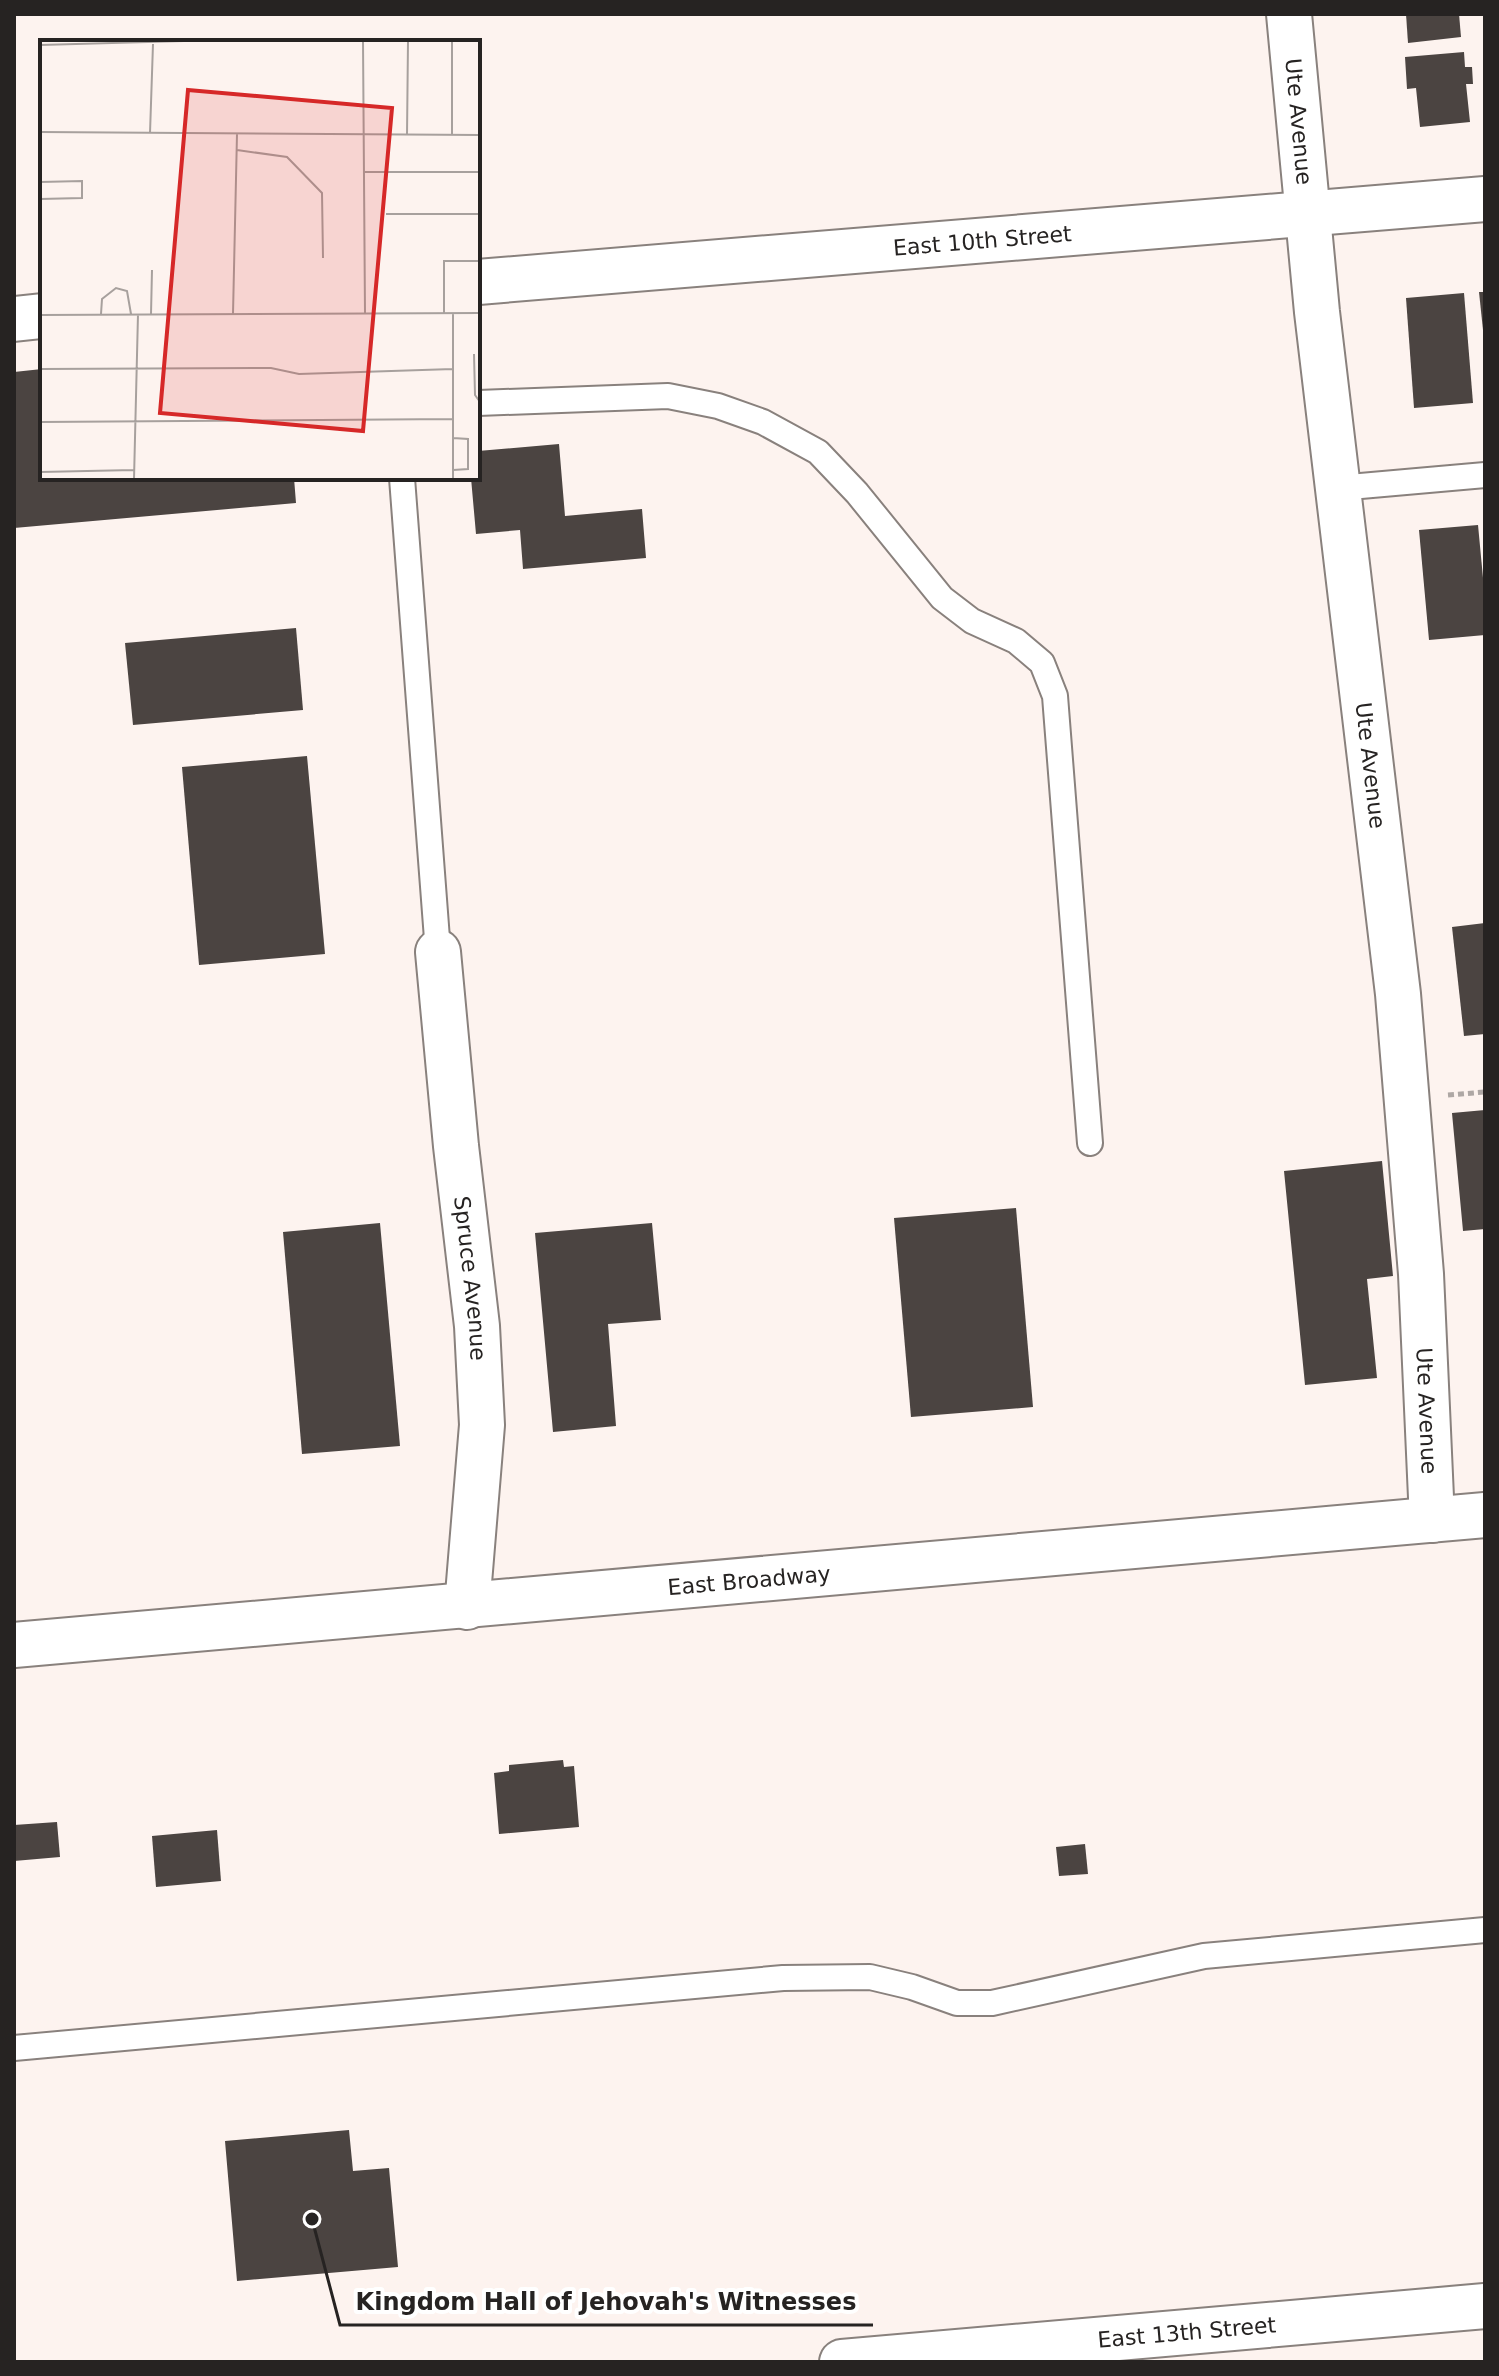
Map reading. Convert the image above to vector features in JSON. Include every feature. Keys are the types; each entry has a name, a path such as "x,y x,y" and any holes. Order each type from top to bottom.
{"street":[{"name":"Ute Avenue","path":"1289,14 1338,488 1398,994 1421,1274 1432,1520"},
{"name":"East 10th Street","path":"480,282 1485,199"},
{"path":"14,319 40,316"},
{"name":"Spruce Avenue","path":"438,952 477,1326 482,1425 467,1607"},
{"name":"East Broadway","path":"14,1645 1485,1515"},
{"name":"East 13th Street","path":"842,2362 1485,2306"}],"lane":[{"path":"480,403 668,396 718,406 763,422 818,452 857,493 942,598 972,621 1016,641 1042,663 1055,696 1090,1143"},
{"path":"1338,488 1485,475"},
{"path":"402,480 438,952"},
{"path":"14,2048 783,1978 870,1977 912,1987 957,2003 992,2003 1204,1956 1485,1930"}],"building":[{"path":"1406,14 1459,14 1461,37 1408,43"},
{"path":"1464,52 1465,67 1472,67 1473,84 1466,84 1470,122 1420,127 1416,88 1407,89 1405,57"},
{"path":"1479,292 1485,292 1483,330"},
{"path":"1464,293 1473,403 1414,408 1406,298"},
{"path":"40,369 40,480 294,480 296,503 14,528 14,372"},
{"path":"559,444 565,516 642,509 646,558 523,569 520,530 476,534 471,480 480,480 480,451"},
{"path":"1478,525 1485,635 1429,640 1419,530"},
{"path":"296,628 303,710 133,725 125,643"},
{"path":"307,756 325,954 199,965 182,767"},
{"path":"1485,923 1485,1034 1464,1036 1452,927"},
{"path":"1485,1110 1485,1229 1463,1231 1452,1113"},
{"path":"1382,1161 1393,1276 1367,1279 1377,1378 1305,1385 1284,1171"},
{"path":"1016,1208 1033,1407 911,1417 894,1218"},
{"path":"380,1223 400,1446 302,1454 283,1232"},
{"path":"652,1223 661,1320 608,1324 616,1426 553,1432 535,1233"},
{"path":"563,1760 564,1767 574,1766 579,1827 499,1834 494,1773 509,1771 509,1765"},
{"path":"57,1822 60,1857 14,1861 14,1825"},
{"path":"217,1830 221,1881 156,1887 152,1836"},
{"path":"1085,1844 1088,1874 1059,1876 1056,1847"},
{"path":"349,2130 353,2171 389,2168 398,2267 237,2281 225,2141"}],"place":[{"name":"Kingdom Hall of Jehovah's Witnesses","path":"312,2219"}]}
